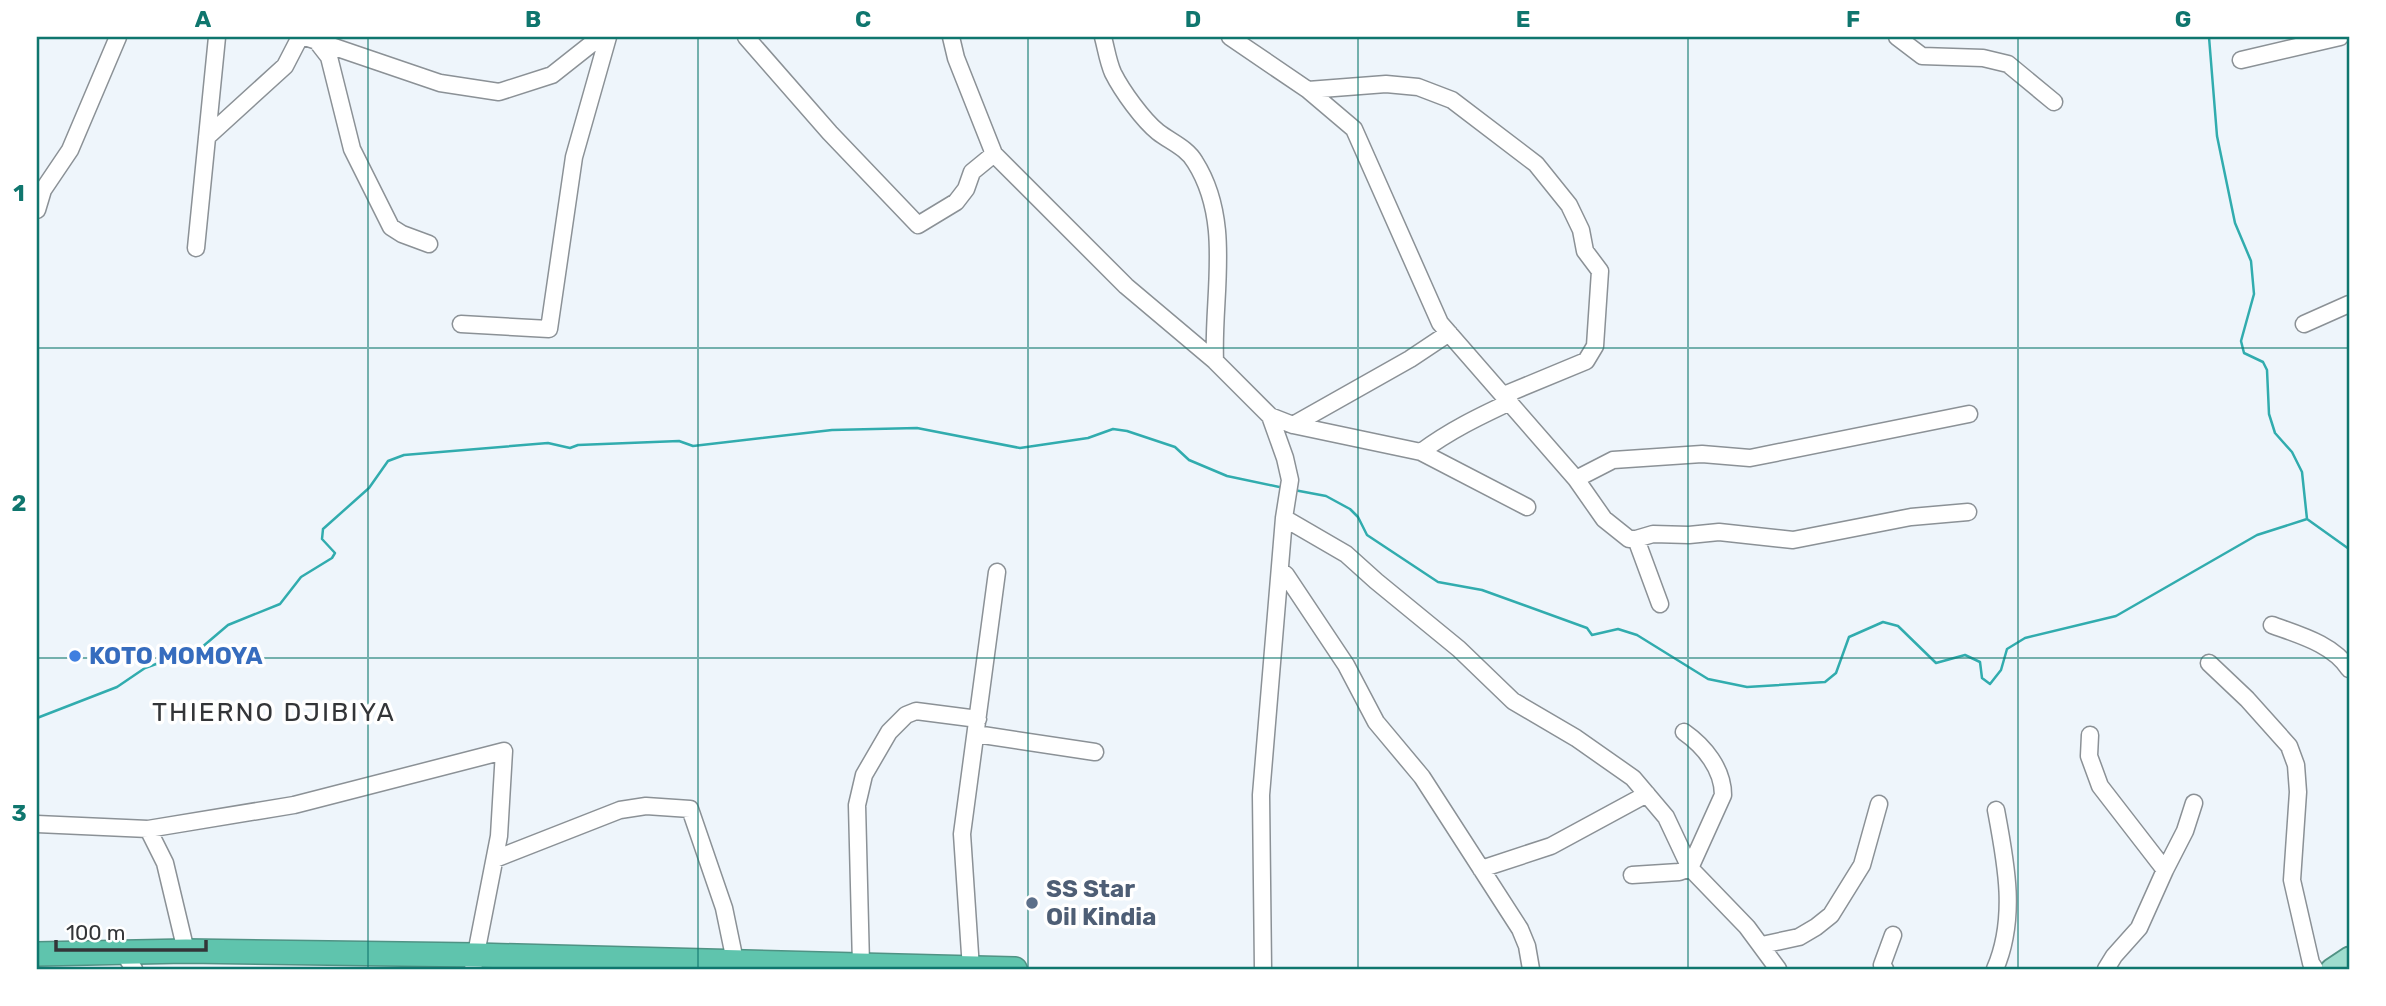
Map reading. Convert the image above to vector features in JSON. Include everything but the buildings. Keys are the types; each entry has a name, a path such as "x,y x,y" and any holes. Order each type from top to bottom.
{"highway":[{"path":"37,954 128,960 186,951 259,961 699,965 735,961 1015,969"}],"main road":[{"path":"2331,969 2349,957"}],"street":[{"path":"37,210 43,190 70,150 118,37"},
{"path":"195,248 216,37"},
{"path":"207,137 285,66 308,37"},
{"path":"308,37 440,83 499,92 552,75 600,39"},
{"path":"308,37 329,57 352,149 391,227 429,244"},
{"path":"746,37 830,133 918,225 956,202 967,189 972,172 995,154"},
{"path":"951,37 956,58 995,154 1126,286 1215,362 1270,416 1293,425 1421,452 1527,507"},
{"path":"1103,37 1113,72 1138,110 1157,131 1194,160 1212,195 1218,272 1213,331 1215,362"},
{"path":"1230,37 1307,90 1354,129 1440,323 1576,479 1604,519 1629,539 1653,534 1719,532 1793,540 1911,516 1968,513"},
{"path":"1896,37 1922,56 1983,58 2008,64 2054,102"},
{"path":"2241,60 2340,37"},
{"path":"461,324 550,329 574,157 600,39"},
{"path":"1307,90 1397,85 1418,87 1452,100 1536,164 1569,205 1581,230 1585,251 1600,271 1594,346 1586,361 1507,399 1442,436 1421,452"},
{"path":"2304,324 2349,304"},
{"path":"1293,425 1449,334"},
{"path":"1576,479 1613,460 1702,454 1750,458 1969,414"},
{"path":"1263,969 1261,795 1284,518 1289,487 1285,458 1270,416"},
{"path":"1284,518 1346,554 1468,657 1513,701 1576,738 1633,778 1666,817 1690,867 1762,945 1778,969"},
{"path":"1636,539 1660,604"},
{"path":"1280,570 1346,665 1376,722 1422,777 1520,929 1527,946 1531,969"},
{"path":"971,969 962,834 997,572"},
{"path":"2272,625 2312,640 2344,660 2349,669"},
{"path":"2209,663 2247,699 2289,746 2296,765 2298,792 2292,880 2311,963 2315,969"},
{"path":"861,965 857,804 864,775 889,732 906,715 916,710 1095,752"},
{"path":"1632,875 1679,872 1690,867 1723,795 1723,783 1700,743 1684,732"},
{"path":"2090,734 2090,756 2100,786 2165,870"},
{"path":"37,824 148,829 294,805 504,751 495,859 474,962"},
{"path":"1481,869 1551,846 1647,794"},
{"path":"2106,969 2139,928 2185,831 2194,803"},
{"path":"1762,945 1799,937 1831,915 1863,865 1879,804"},
{"path":"495,859 620,810 646,806 690,809 724,908 735,961"},
{"path":"1995,969 2005,944 2008,922 2007,869 1996,810"},
{"path":"148,829 165,863 186,951"},
{"path":"1885,969 1882,965 1893,935"}],"waterway":[{"path":"2209,37 2217,136 2235,223 2251,261 2254,294 2241,341 2244,353 2263,362 2267,370 2269,414 2275,433 2292,452 2302,472 2307,519 2349,549"},
{"path":"37,718 117,687 145,668 201,648 228,625 280,604 301,577 332,558 335,553 322,539 323,529 369,488 388,461 404,455 548,443 570,448 578,445 679,441 693,446 832,430 917,428 1020,448 1088,438 1113,429 1175,447 1189,460 1227,476 1284,488"},
{"path":"1294,490 1326,496 1350,509 1358,517 1367,535 1438,582 1482,590 1587,628 1592,635 1618,629 1637,635 1708,679 1747,687 1825,682 1836,673 1849,637 1883,622 1898,626 1936,663 1965,655 1980,662 1982,678 1990,684 2001,670 2007,649 2025,638 2116,616 2257,535 2307,519"}],"place":[{"name":"KOTO MOMOYA","path":"75,656"},
{"name":"SS Star Oil Kindia","path":"1032,903"}],"district":[{"name":"THIERNO DJIBIYA","path":"274,712"}]}
